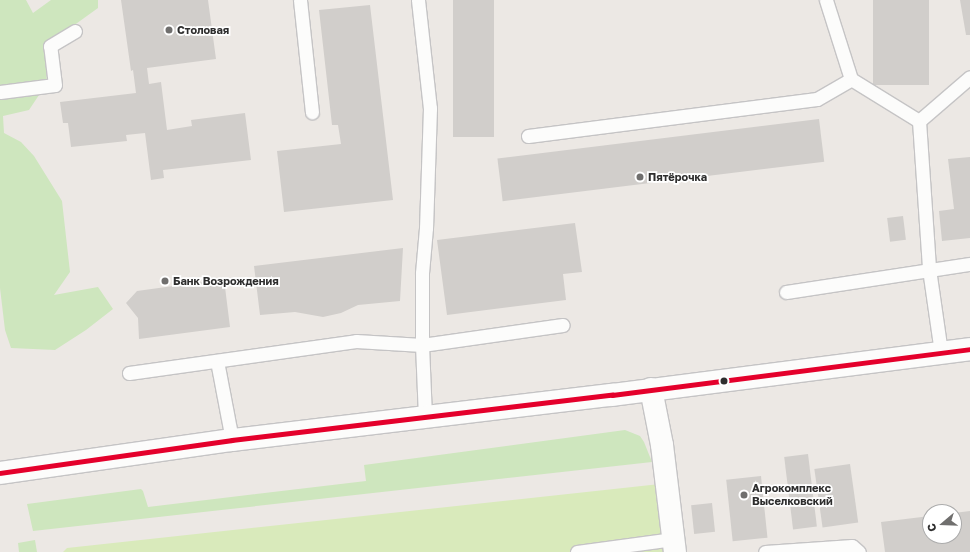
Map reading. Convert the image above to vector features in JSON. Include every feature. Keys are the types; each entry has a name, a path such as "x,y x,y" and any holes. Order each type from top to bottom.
{"street":[{"path":"0,473 232,440 970,349"},
{"path":"651,389 662,445 674,545"}],"lane":[{"path":"300,0 312,112"},
{"path":"418,0 430,108 426,228 422,273 422,345 425,416"},
{"path":"826,0 851,79 919,121"},
{"path":"0,92 55,85 50,46 75,31"},
{"path":"919,121 970,77"},
{"path":"528,136 817,99 851,79"},
{"path":"919,121 929,269 941,352"},
{"path":"786,292 929,269 970,264"},
{"path":"129,373 356,341 422,345 563,325"},
{"path":"217,361 232,440"},
{"path":"577,552 674,545"},
{"path":"766,552 852,546 859,552"}],"green space":[{"path":"0,0 26,0 33,13 51,0 98,0 98,8 73,26 44,43 47,83 29,110 3,116 4,133 21,142 34,156 62,201 70,272 54,295 98,287 113,309 86,330 55,350 11,348 5,330 0,288"},
{"path":"625,430 640,436 652,462 33,531 27,504 141,489 148,507 366,481 364,465"},
{"path":"660,484 668,552 63,552 67,548"},
{"path":"35,540 37,552 19,552 18,543"}],"building":[{"path":"121,0 208,0 216,59 147,68 149,84 161,82 167,130 192,126 191,120 245,113 251,160 163,170 164,178 151,180 145,133 126,135 127,141 71,147 68,123 63,123 60,102 136,93 133,70 131,71"},
{"path":"453,0 494,0 494,137 453,137"},
{"path":"873,0 929,0 929,85 873,85"},
{"path":"960,0 970,0 970,35 966,35"},
{"path":"370,5 393,200 284,212 277,151 341,144 338,125 332,125 319,10"},
{"path":"819,119 824,162 503,201 497,158"},
{"path":"970,157 970,238 942,241 939,211 954,209 948,159"},
{"path":"903,216 906,240 890,242 887,218"},
{"path":"575,223 582,272 563,274 566,300 447,315 437,240"},
{"path":"403,248 400,301 358,305 341,313 323,317 295,312 260,315 254,266"},
{"path":"224,279 230,327 139,339 138,318 126,303 137,291"},
{"path":"808,454 817,526 793,529 784,457"},
{"path":"850,464 858,522 823,527 814,469"},
{"path":"761,476 767,538 733,541 726,480"},
{"path":"712,503 715,532 694,534 691,505"},
{"path":"970,511 970,552 885,552 881,522 922,517 922,544 962,544 962,512"}],"transit line":[{"path":"0,473 232,440 612,395 970,349"}],"place":[{"name":"Столовая","path":"169,30"},
{"name":"Пятёрочка","path":"640,177"},
{"name":"Банк Возрождения","path":"165,281"},
{"name":"Агрокомплекс Выселковский","path":"744,495"}]}
